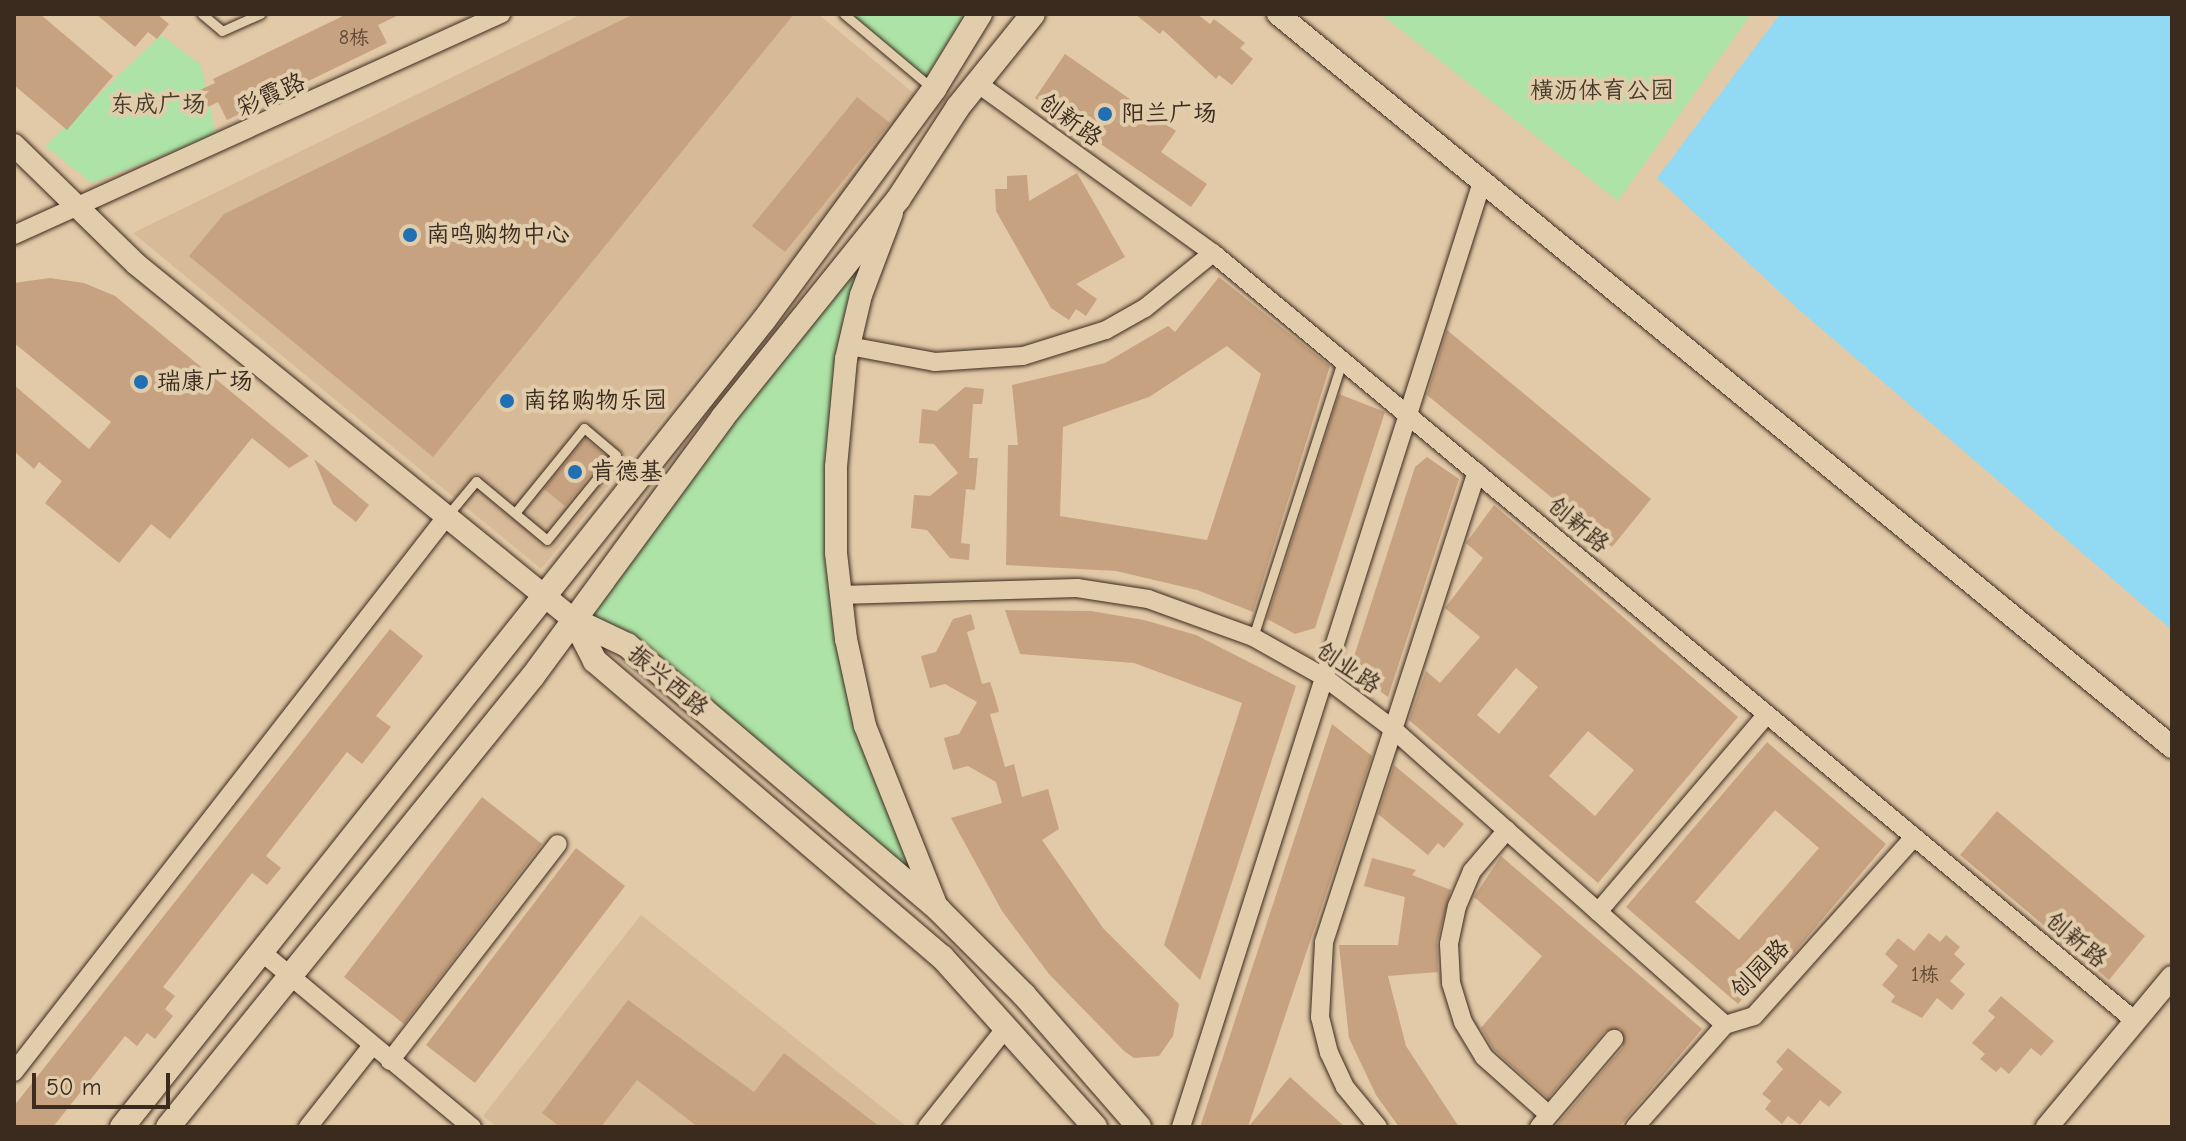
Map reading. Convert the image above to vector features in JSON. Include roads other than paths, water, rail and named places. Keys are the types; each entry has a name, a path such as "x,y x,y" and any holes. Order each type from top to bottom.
{"main road":[{"path":"122,1127 264,954 764,320 934,89 980,14"},
{"path":"168,1127 574,620 723,417 899,198 977,83 1033,14"},
{"name":"振兴西路","path":"574,620 627,645 939,910 1024,995 1139,1127"},
{"name":"振兴西路","path":"574,620 595,661 942,957 1095,1127"}],"street":[{"name":"彩霞路","path":"14,235 78,210 501,14"},
{"path":"1278,14 2172,747"},
{"name":"创新路","path":"977,83 1213,253 2135,1021"},
{"path":"14,145 136,264 543,599 574,620"},
{"path":"1181,1127 1482,182"},
{"path":"899,198 872,262 849,346 836,467 840,595 854,683 878,768 939,910"},
{"path":"849,346 935,362 979,362 1051,349 1106,330 1145,308 1213,253"},
{"path":"1378,1127 1345,1087 1329,1053 1318,979 1324,942 1477,472"},
{"path":"14,1072 446,517"},
{"name":"创业路","path":"840,595 1077,588 1148,599 1253,637 1324,677 1393,729 1725,1025"},
{"path":"1598,912 1767,714"},
{"path":"1507,830 1472,871 1457,906 1449,944 1451,983 1463,1022 1484,1057 1544,1121 1614,1039"},
{"name":"创园路","path":"1635,1127 1725,1025 1754,1016 1914,837"},
{"path":"390,1061 558,844"},
{"path":"264,954 371,1047 472,1127"},
{"path":"2047,1127 2172,977"},
{"path":"927,1127 1005,1029"},
{"path":"308,1127 371,1047"}],"lane":[{"path":"202,14 222,31 260,14"},
{"path":"844,14 934,89"},
{"path":"1253,637 1342,361"},
{"path":"446,517 476,481 547,540 616,455 584,428 515,513"}],"water":[{"path":"1780,14 2172,14 2172,630 1797,308 1657,178"}],"place":[{"name":"阳兰广场","path":"1105,114"},
{"name":"南鸣购物中心","path":"410,235"},
{"name":"瑞康广场","path":"141,382"},
{"name":"南铭购物乐园","path":"507,401"},
{"name":"肯德基","path":"575,472"}],"park label":[{"name":"横沥体育公园","path":"1602,91"},
{"name":"东成广场","path":"158,105"}]}
